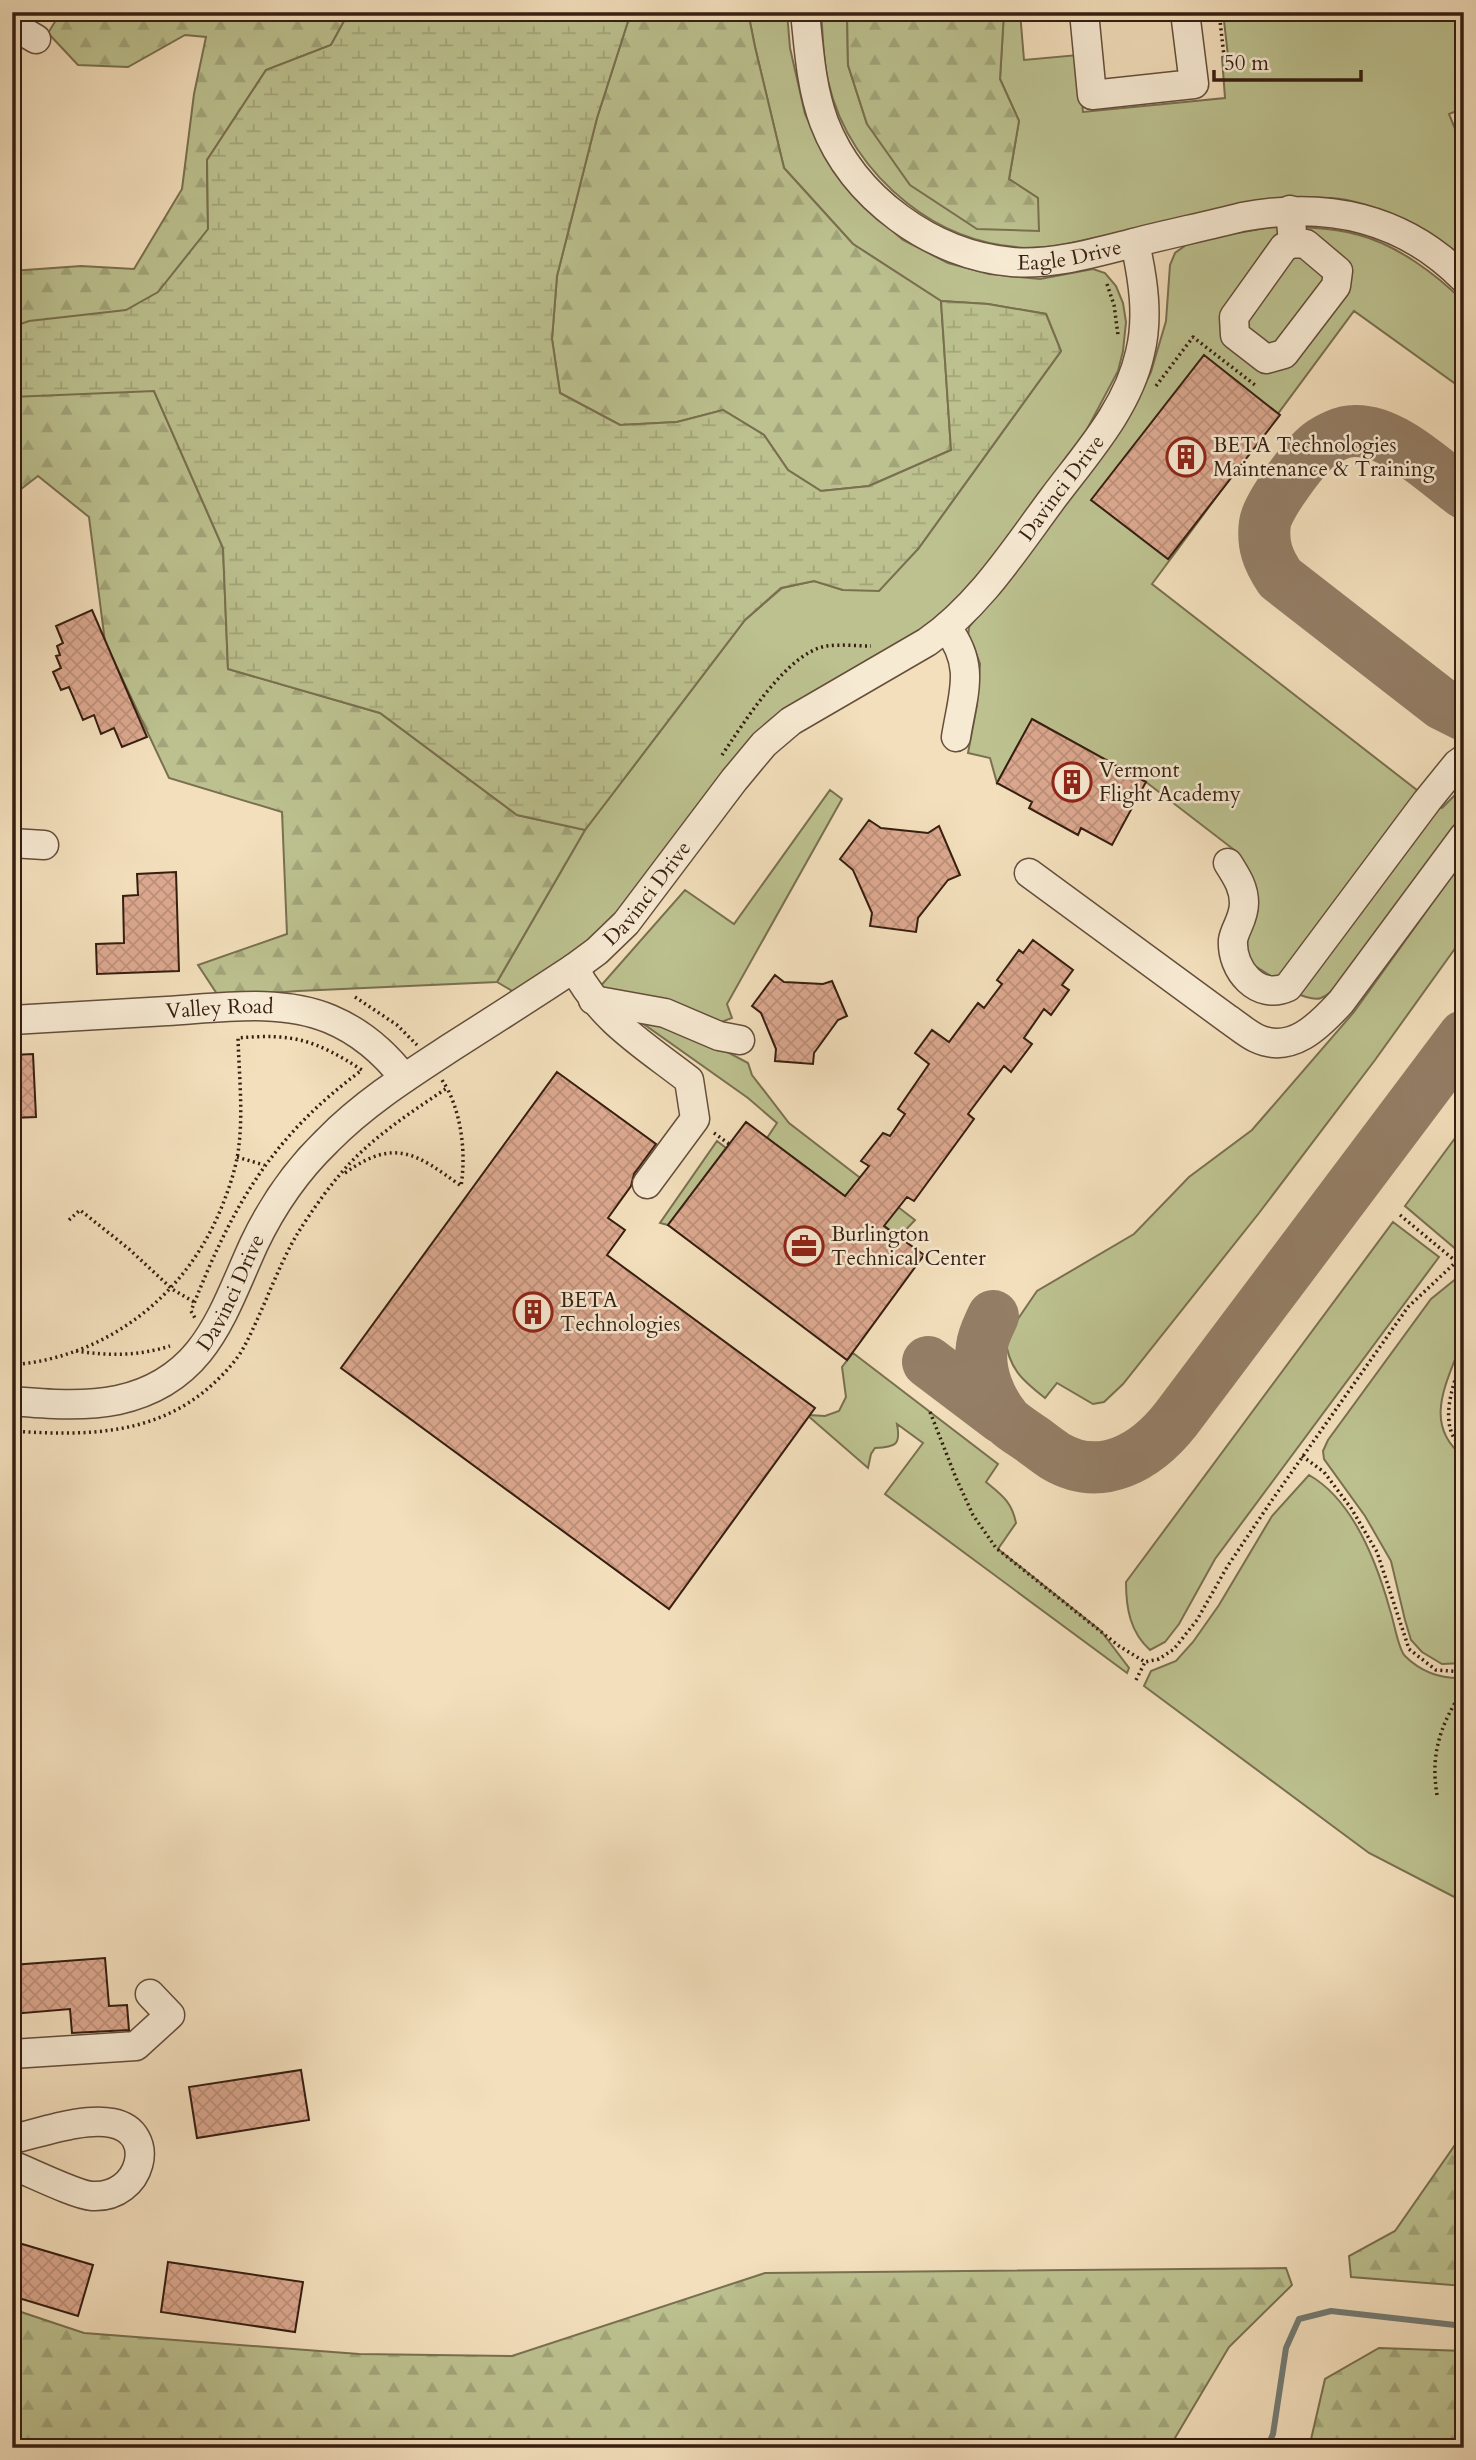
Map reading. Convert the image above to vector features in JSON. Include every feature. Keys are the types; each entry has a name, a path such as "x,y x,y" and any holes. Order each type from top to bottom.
{"street":[{"name":"Eagle Drive","path":"805,12 810,70 818,105 831,139 850,170 891,212 948,246 1013,262 1071,258 1242,217 1290,210 1335,212 1378,223 1415,240 1448,263 1464,279"},
{"path":"1084,12 1092,96 1194,84 1185,12"},
{"path":"12,25 36,40"},
{"path":"1290,210 1293,243"},
{"name":"Davinci Drive","path":"12,1401 63,1404 117,1400 156,1386 193,1359 206,1344 223,1315 254,1244 288,1186 328,1139 404,1078 597,951 626,923 764,744 791,721 947,628 970,606 1118,408 1133,378 1144,325 1144,296 1135,243"},
{"path":"947,628 963,653 965,669 956,737"},
{"path":"1228,863 1240,883 1244,902 1242,919 1233,938 1235,957 1248,981 1268,992 1278,991 1288,986 1427,802 1464,759"},
{"path":"1029,873 1257,1039 1290,1042 1318,1027 1341,1002 1464,836"},
{"path":"12,843 44,845"},
{"path":"574,968 593,1000 607,1016 689,1080 695,1119 647,1184"},
{"path":"593,1000 665,1013 719,1036 740,1040"},
{"name":"Valley Road","path":"12,1020 251,1007 304,1011 352,1029 388,1058 404,1078"},
{"path":"12,2054 136,2046 170,2015 150,1994"},
{"path":"12,2139 87,2122 113,2123 131,2132 139,2147 139,2165 130,2183 111,2195 89,2196 12,2165"}],"path":[{"path":"1219,12 1224,56"},
{"path":"1133,378 1154,389 1193,337 1255,385"},
{"path":"355,997 397,1025 418,1046"},
{"path":"12,1365 37,1363 76,1351 115,1333 172,1289 205,1244 233,1176 239,1145 238,1038 272,1035 309,1041 337,1054 362,1070 310,1112 264,1165 227,1229 191,1311 195,1320"},
{"path":"338,1178 360,1162 384,1153 404,1153 424,1160 461,1186 465,1163 461,1135 447,1088"},
{"path":"237,1157 264,1165"},
{"path":"69,1220 80,1210 129,1249 172,1289 223,1315"},
{"path":"1400,1215 1464,1268"},
{"path":"930,1412 973,1515 996,1548 1119,1646 1145,1662 1159,1659 1174,1649 1197,1620 1227,1567 1408,1307 1457,1262"},
{"path":"76,1351 105,1356 129,1355 169,1347 178,1342"},
{"path":"1464,1355 1450,1392 1448,1423 1459,1446 1464,1449"},
{"path":"1302,1456 1324,1472 1351,1507 1377,1552 1409,1650 1436,1670 1464,1672"},
{"path":"1136,1680 1145,1662"},
{"path":"1437,1795 1433,1771 1435,1749 1464,1688"}],"green space":[{"path":"61,12 203,12 216,21 253,12 349,12 331,45 266,70 207,160 208,229 154,391 223,548 228,669 380,713 517,815 585,830 497,982 219,997 198,965 287,934 282,812 169,778 105,642 89,517 38,476 12,496 12,271 81,266 134,269 182,189 194,94 206,37 185,35 128,67 78,65 48,33"},
{"path":"349,12 631,12 597,118 557,276 552,339 560,393 620,425 677,422 723,410 764,435 788,470 821,491 869,486 951,450 941,301 988,304 1046,314 1061,351 918,549 879,591 843,590 814,581 781,588 745,620 585,830 517,815 380,713 228,669 223,548 154,391 12,397 12,327 29,321 126,310 158,292 208,229 207,160 266,70 331,45"},
{"path":"631,12 748,12 784,168 853,244 941,301 951,450 869,486 821,491 788,470 764,435 723,410 677,422 620,425 560,393 552,339 557,276 597,118"},
{"path":"748,12 787,12 790,48 805,114 828,162 862,205 903,240 948,263 989,274 1040,279 1093,269 1105,273 1116,286 1123,303 1126,322 1123,351 1118,371 1084,435 980,576 935,621 806,696 618,914 586,945 514,992 497,982 585,830 745,620 782,588 814,581 843,590 918,549 1061,351 1046,314 988,304 941,301 853,244 784,168"},
{"path":"821,12 847,12 848,65 867,124 1038,198 1009,179 1019,121 1000,79 1004,12 1020,12 1024,60 1078,55 1083,112 1225,98 1222,57 1228,56 1223,12 1464,12 1464,108 1449,114 1464,151 1464,259 1435,238 1401,219 1366,205 1331,198 1247,204 1047,247 1011,247 964,235 934,222 907,203 880,178 857,149 840,116 828,81"},
{"path":"847,12 1004,12 1000,79 1019,121 1009,179 1038,198 1039,231 977,229 910,185 867,124 848,65"},
{"path":"1272,227 1326,229 1373,240 1402,253 1441,281 1464,302 1464,390 1354,311 1152,584 1422,794 1279,981 1247,961 1248,881 1237,852 1146,782 1032,719 997,783 990,758 968,753 977,705 980,664 968,637 969,627 1005,584 1129,417 1151,372 1166,321 1170,265 1175,253 1186,245"},
{"path":"1464,786 1464,814 1345,977 1322,998 1310,998 1293,992 1433,802 1442,808"},
{"path":"830,790 842,799 727,1004 732,1018 716,1024 598,989 685,890 734,924"},
{"path":"1464,859 1464,936 1375,1060 1259,1213 1123,1384 1104,1402 1093,1404 1057,1383 1045,1398 1013,1366 1005,1338 1037,1291 1134,1234 1189,1177 1252,1130 1354,1012"},
{"path":"628,1013 718,1047 748,1063 752,1075 789,1123 915,1220 899,1237 767,1138 777,1123 748,1098"},
{"path":"1464,1126 1464,1256 1405,1206"},
{"path":"717,1141 726,1148 668,1225 660,1223"},
{"path":"1393,1222 1439,1257 1215,1559 1179,1624 1165,1642 1150,1650 1130,1619 1126,1582"},
{"path":"1458,1277 1464,1279 1466,1317 1463,1338 1442,1400 1441,1415 1443,1430 1451,1444 1464,1457 1464,1663 1442,1664 1422,1652 1411,1640 1391,1561 1365,1516 1324,1459 1323,1451 1328,1440 1431,1299"},
{"path":"853,1353 998,1464 986,1482 1009,1504 1016,1523 998,1549 1101,1631 1129,1668 1127,1673 885,1494 923,1443 897,1424 897,1441 892,1446 875,1448 868,1468 807,1415 825,1416 839,1411 846,1397 842,1367"},
{"path":"1309,1475 1325,1486 1338,1500 1361,1534 1378,1573 1405,1656 1432,1673 1464,1678 1464,1902 1369,1853 1144,1686 1151,1671 1176,1661 1193,1642 1219,1605 1272,1516"},
{"path":"1464,2132 1464,2286 1351,2277 1349,2256 1395,2231"},
{"path":"1286,2268 1292,2285 1229,2347 1169,2448 12,2448 12,2309 84,2333 359,2354 512,2356 765,2273"},
{"path":"1379,2348 1464,2351 1464,2448 1309,2448 1325,2379"}],"building":[{"name":"BETA Technologies Maintenance & Training","path":"1204,355 1280,415 1168,559 1091,500"},
{"path":"92,610 147,737 122,747 114,728 101,734 94,715 83,720 69,687 61,690 53,672 61,668 56,656 60,655 57,646 63,643 56,626"},
{"name":"Vermont Flight Academy","path":"1032,719 1146,782 1112,845 1081,828 1078,835 1029,808 1032,802 997,783"},
{"path":"869,820 881,828 928,833 939,826 960,875 948,880 918,918 916,932 870,926 872,913 853,870 840,859"},
{"path":"176,872 179,971 97,974 96,944 124,943 123,896 138,895 137,874"},
{"path":"1033,940 1073,970 1062,985 1069,990 1051,1015 1044,1009 1024,1038 1032,1044 1011,1072 1004,1066 968,1114 974,1119 914,1201 907,1197 884,1226 924,1255 847,1360 668,1225 746,1122 845,1196 869,1166 861,1161 883,1133 890,1136 905,1114 898,1109 929,1064 915,1053 932,1030 949,1042 978,1003 984,1008 1002,984 997,980 1019,950 1023,953"},
{"path":"775,975 784,982 823,984 832,981 847,1016 838,1020 814,1053 813,1064 775,1061 776,1049 761,1013 752,1006"},
{"path":"33,1054 36,1117 12,1118 12,1055"},
{"name":"BETA Technologies","path":"557,1072 656,1144 634,1174 631,1186 608,1218 625,1230 607,1255 815,1408 669,1609 341,1368"},
{"path":"105,1958 109,2006 127,2005 129,2030 72,2033 70,2009 12,2014 12,1965"},
{"path":"301,2070 309,2120 197,2138 189,2087"},
{"path":"12,2241 93,2265 78,2316 12,2296"},
{"path":"168,2262 303,2282 295,2332 161,2312"}],"waterway":[{"path":"1267,2448 1273,2434 1286,2348 1299,2319 1331,2311 1464,2326"}],"taxiway":[{"path":"1464,493 1398,444 1368,432 1350,431 1323,442 1305,459 1272,505 1264,531 1267,552 1280,578 1442,704 1464,715"},
{"path":"993,1316 983,1342 982,1366 995,1404 1007,1421 1052,1454 1073,1464 1106,1466 1137,1454 1176,1419 1464,1036"},
{"path":"928,1362 1002,1418"}],"place":[{"name":"BETA Technologies Maintenance & Training","path":"1186,457"},
{"name":"Vermont Flight Academy","path":"1072,782"},
{"name":"Burlington Technical Center","path":"804,1246"},
{"name":"BETA Technologies","path":"533,1312"}]}
